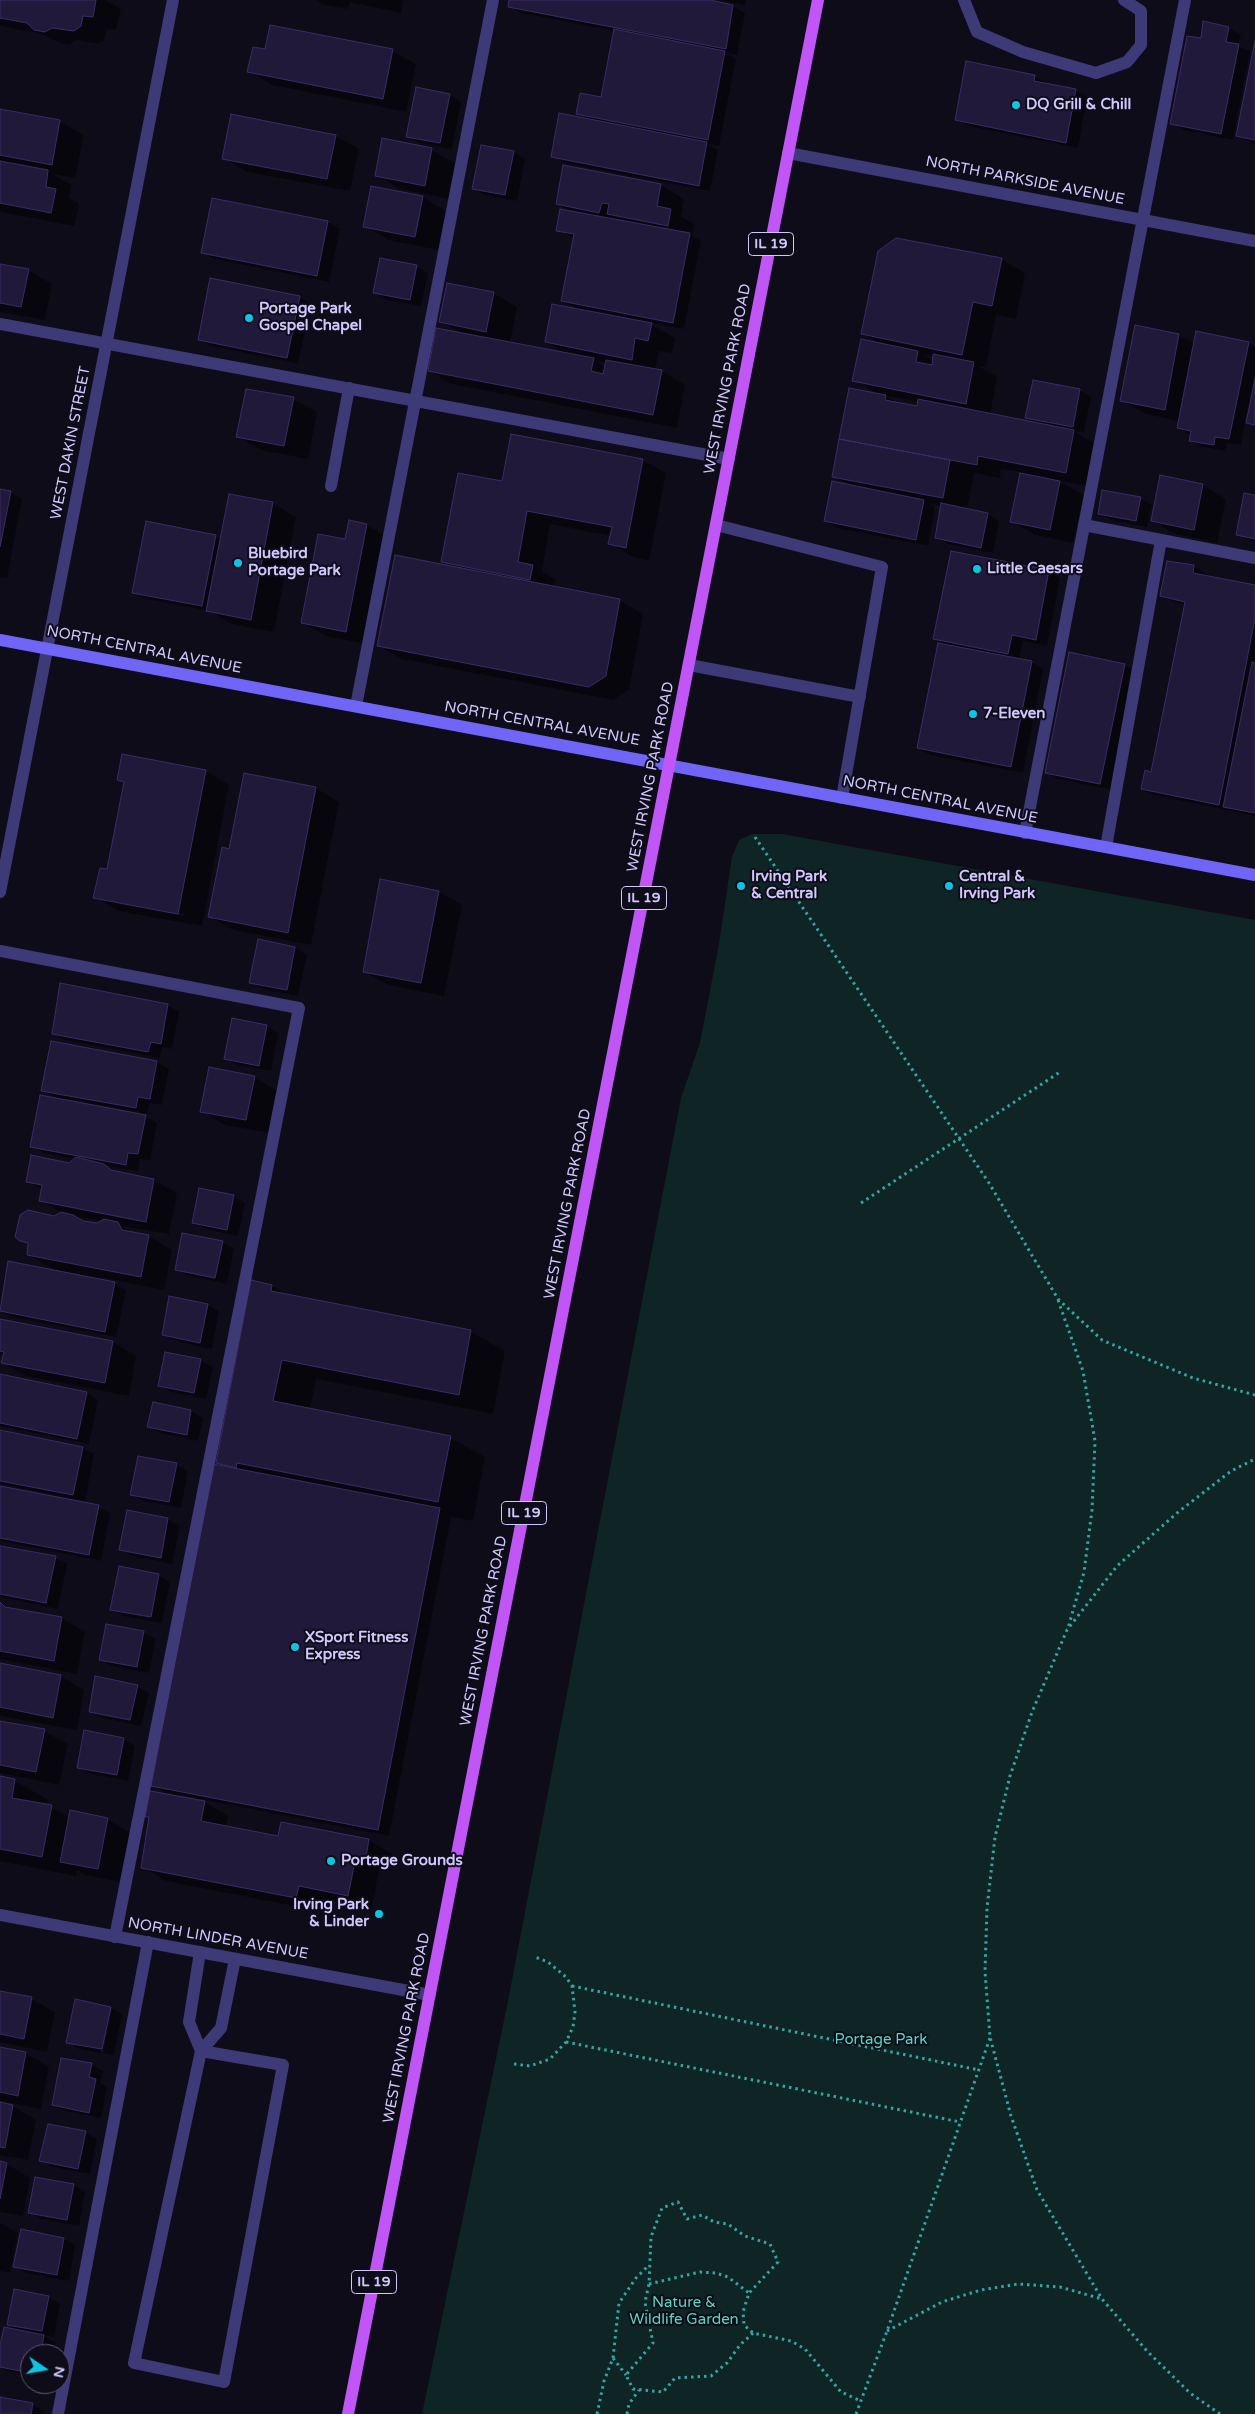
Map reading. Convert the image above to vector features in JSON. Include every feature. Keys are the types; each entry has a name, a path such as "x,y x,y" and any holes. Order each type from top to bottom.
{"main road":[{"name":"WEST IRVING PARK ROAD","path":"348,2414 818,0"},
{"name":"NORTH CENTRAL AVENUE","path":"0,640 1255,875"}],"street":[{"name":"WEST DAKIN STREET","path":"0,892 173,0"},
{"path":"356,706 493,0"},
{"path":"964,0 977,32 1023,52 1096,73 1127,62 1141,45 1141,11 1124,0"},
{"path":"1025,833 1185,0"},
{"name":"NORTH PARKSIDE AVENUE","path":"788,153 1255,241"},
{"path":"0,324 729,459"},
{"path":"331,486 349,388"},
{"path":"716,525 882,567 842,798"},
{"path":"1084,525 1255,558"},
{"path":"1106,848 1161,540"},
{"path":"689,665 860,697"},
{"path":"0,951 299,1008 115,1936"},
{"name":"NORTH LINDER AVENUE","path":"0,1915 430,1994"},
{"path":"58,2414 148,1942"},
{"path":"200,1952 189,2022 201,2050"},
{"path":"201,2050 283,2065 224,2382 134,2363 201,2050 221,2028 235,1959"}],"path":[{"path":"754,837 989,1183 1058,1299 1083,1371 1095,1441 1092,1510 1084,1572 1067,1630 1032,1712 1010,1776 995,1837 986,1908 985,1972 990,2037 1010,2116 1037,2190 1102,2299 1148,2351 1190,2393 1220,2414"},
{"path":"861,1203 1060,1072"},
{"path":"1058,1299 1102,1340 1192,1378 1255,1395"},
{"path":"1067,1630 1117,1566 1177,1513 1231,1471 1255,1459"},
{"path":"514,2064 530,2066 550,2059 566,2042 573,2026 575,2012 572,1986 566,1977 548,1962 535,1957"},
{"path":"572,1986 979,2070"},
{"path":"856,2414 888,2331 990,2037"},
{"path":"566,2042 960,2122"},
{"path":"626,2375 653,2343 645,2302 649,2284 651,2237 662,2208 678,2202 687,2219 702,2215 714,2222 728,2224 744,2236 770,2244 778,2262 749,2293 743,2312 744,2325 753,2333 791,2341 805,2349 841,2392 861,2401"},
{"path":"597,2414 604,2381 613,2358 619,2303 631,2284 649,2265"},
{"path":"649,2284 700,2272 716,2273 728,2277 749,2293"},
{"path":"888,2331 942,2302 981,2290 1018,2284 1060,2287 1102,2299"},
{"path":"613,2358 626,2375 633,2389 663,2392 675,2378 711,2376 727,2363 740,2345 753,2333"},
{"path":"627,2414 629,2404 638,2390"}],"green space":[{"name":"Portage Park","path":"752,834 782,834 1255,920 1255,2414 422,2414 508,2001 681,1098 700,1043 719,944 732,857 739,840"}],"building":[{"path":"0,0 96,0 93,17 83,16 81,26 74,31 52,28 45,32 34,30 27,23 0,18"},
{"path":"509,0 710,0 733,5 726,49 508,7"},
{"path":"1203,21 1229,27 1226,42 1239,44 1221,134 1170,124 1187,36 1201,38"},
{"path":"270,25 393,49 383,99 247,72 253,47 265,49"},
{"path":"614,29 725,51 708,140 576,114 580,93 601,97"},
{"path":"1255,41 1255,140 1236,136"},
{"name":"DQ Grill & Chill","path":"966,61 1035,75 1034,81 1076,89 1066,143 955,120"},
{"path":"416,87 450,94 440,143 406,137"},
{"path":"0,109 60,120 52,165 0,155"},
{"path":"559,113 707,142 699,186 551,157"},
{"path":"231,114 336,135 327,179 222,159"},
{"path":"382,138 432,148 425,186 375,176"},
{"path":"481,145 514,151 505,195 472,189"},
{"path":"0,161 48,170 46,187 56,189 51,213 0,203"},
{"path":"563,165 661,184 657,206 671,209 668,226 607,214 609,204 602,203 599,213 556,204"},
{"path":"371,186 423,196 415,237 363,227"},
{"path":"212,198 328,221 317,276 201,253"},
{"path":"560,209 690,233 673,323 561,301 574,234 556,231"},
{"path":"896,238 1002,258 992,306 973,302 962,355 861,334 878,251"},
{"path":"380,258 417,265 410,300 373,293"},
{"path":"0,264 29,269 21,307 0,303"},
{"name":"Portage Park Gospel Chapel","path":"210,278 300,296 287,358 198,340"},
{"path":"447,283 494,292 486,332 439,322"},
{"path":"552,304 652,323 648,341 635,338 632,360 545,342"},
{"path":"1135,325 1179,334 1165,410 1120,401"},
{"path":"436,328 594,358 591,371 603,374 606,360 662,370 653,415 428,371"},
{"path":"1196,331 1249,342 1229,439 1215,437 1214,445 1189,441 1191,431 1177,428"},
{"path":"861,339 918,351 916,362 932,365 933,354 974,362 966,404 852,381"},
{"path":"1255,378 1255,425 1246,423"},
{"path":"1033,380 1080,389 1073,427 1025,418"},
{"path":"849,388 886,395 885,400 917,406 918,399 1074,430 1066,473 978,456 977,465 839,439"},
{"path":"246,389 294,397 284,446 236,437"},
{"path":"511,434 643,459 626,548 608,544 612,527 527,511 518,562 533,565 530,580 441,562 458,473 502,481"},
{"path":"839,439 950,460 943,498 832,477"},
{"path":"1020,473 1060,481 1050,530 1010,522"},
{"path":"1160,475 1203,484 1194,530 1151,521"},
{"path":"832,481 924,500 916,540 824,521"},
{"path":"0,489 11,491 0,547"},
{"path":"1102,490 1141,497 1136,521 1098,514"},
{"path":"1244,493 1255,495 1255,539 1236,535"},
{"path":"229,494 273,502 251,620 206,611"},
{"path":"941,503 988,513 981,548 935,538"},
{"path":"349,520 367,524 346,632 301,623 318,534 345,539"},
{"path":"146,521 216,535 202,606 132,593"},
{"path":"951,551 1049,570 1036,640 1012,635 1008,654 933,639"},
{"path":"395,555 620,599 606,676 589,687 377,646"},
{"path":"1167,561 1194,565 1193,573 1255,585 1255,618 1219,805 1141,789 1145,770 1151,772 1185,602 1160,596"},
{"name":"7-Eleven","path":"938,643 1032,661 1011,767 917,748"},
{"path":"1069,652 1125,664 1100,784 1045,773"},
{"path":"1252,662 1255,663 1255,813 1223,807"},
{"path":"122,754 206,770 178,914 93,898 100,868 107,869 124,782 117,780"},
{"path":"244,773 316,787 288,933 208,917 222,847 229,849"},
{"path":"380,879 439,891 421,983 363,972"},
{"path":"258,939 295,947 287,990 249,983"},
{"path":"60,983 168,1004 161,1044 151,1042 148,1052 52,1034"},
{"path":"232,1018 267,1025 259,1066 224,1059"},
{"path":"51,1041 157,1061 150,1099 138,1097 136,1108 41,1091"},
{"path":"209,1067 255,1076 246,1120 200,1112"},
{"path":"40,1095 146,1115 138,1154 128,1153 126,1165 30,1147"},
{"path":"31,1155 69,1163 76,1157 104,1164 111,1170 154,1179 146,1222 39,1201 42,1185 26,1182"},
{"path":"199,1188 234,1195 227,1230 192,1223"},
{"path":"28,1210 54,1216 61,1212 73,1215 83,1221 97,1223 104,1219 118,1222 122,1230 149,1235 141,1277 27,1255 28,1243 20,1241 15,1237 20,1215"},
{"path":"182,1233 223,1241 215,1278 175,1270"},
{"path":"8,1261 115,1282 105,1332 0,1311"},
{"path":"251,1280 272,1285 271,1291 471,1330 459,1395 282,1360 273,1401 451,1436 438,1502 237,1463 236,1468 216,1463"},
{"path":"169,1296 208,1304 200,1343 162,1335"},
{"path":"0,1319 113,1341 105,1383 1,1363 4,1352 0,1351"},
{"path":"165,1352 201,1359 194,1393 158,1386"},
{"path":"0,1374 87,1392 77,1439 0,1423"},
{"path":"153,1402 191,1410 187,1435 147,1427"},
{"path":"0,1430 83,1447 73,1495 0,1481"},
{"path":"138,1456 177,1463 169,1502 130,1495"},
{"name":"XSport Fitness Express","path":"213,1464 440,1508 378,1830 151,1786"},
{"path":"0,1486 99,1505 89,1555 0,1538"},
{"path":"127,1510 168,1518 161,1558 119,1550"},
{"path":"0,1546 56,1556 46,1603 0,1594"},
{"path":"119,1566 159,1574 151,1617 110,1610"},
{"path":"0,1602 5,1607 62,1617 54,1661 0,1651"},
{"path":"106,1624 144,1631 137,1667 99,1660"},
{"path":"0,1663 61,1675 53,1718 0,1707"},
{"path":"95,1676 138,1685 130,1720 89,1712"},
{"path":"0,1721 45,1729 36,1772 0,1765"},
{"path":"84,1730 124,1738 117,1775 77,1768"},
{"path":"0,1776 15,1779 12,1798 52,1805 42,1857 0,1849"},
{"path":"150,1791 205,1801 201,1821 278,1836 281,1822 369,1839 366,1857 356,1856 348,1896 299,1886 296,1898 141,1868 149,1817 145,1817"},
{"path":"70,1810 108,1818 98,1869 60,1862"},
{"path":"0,1991 32,1997 24,2039 0,2034"},
{"path":"75,1999 111,2007 102,2049 66,2043"},
{"path":"0,2047 26,2052 18,2096 0,2092"},
{"path":"61,2058 92,2063 89,2077 96,2079 89,2113 52,2105"},
{"path":"0,2102 13,2105 5,2148 0,2147"},
{"path":"48,2124 86,2131 78,2169 39,2161"},
{"path":"0,2161 7,2163 0,2199"},
{"path":"35,2177 74,2184 67,2220 28,2213"},
{"path":"21,2229 64,2238 57,2275 13,2267"},
{"path":"14,2289 49,2296 42,2331 7,2325"},
{"path":"4,2327 44,2335 43,2344 20,2344 20,2371 0,2367 0,2345"},
{"path":"0,2397 33,2403 31,2414 0,2414"}],"place":[{"name":"DQ Grill & Chill","path":"1016,105"},
{"name":"Portage Park Gospel Chapel","path":"249,318"},
{"name":"Bluebird Portage Park","path":"238,563"},
{"name":"Little Caesars","path":"977,569"},
{"name":"7-Eleven","path":"973,714"},
{"name":"Irving Park & Central","path":"741,886"},
{"name":"Central & Irving Park","path":"949,886"},
{"name":"XSport Fitness Express","path":"295,1647"},
{"name":"Portage Grounds","path":"331,1861"},
{"name":"Irving Park & Linder","path":"379,1914"}],"park label":[{"name":"Nature & Wildlife Garden","path":"684,2312"}]}
